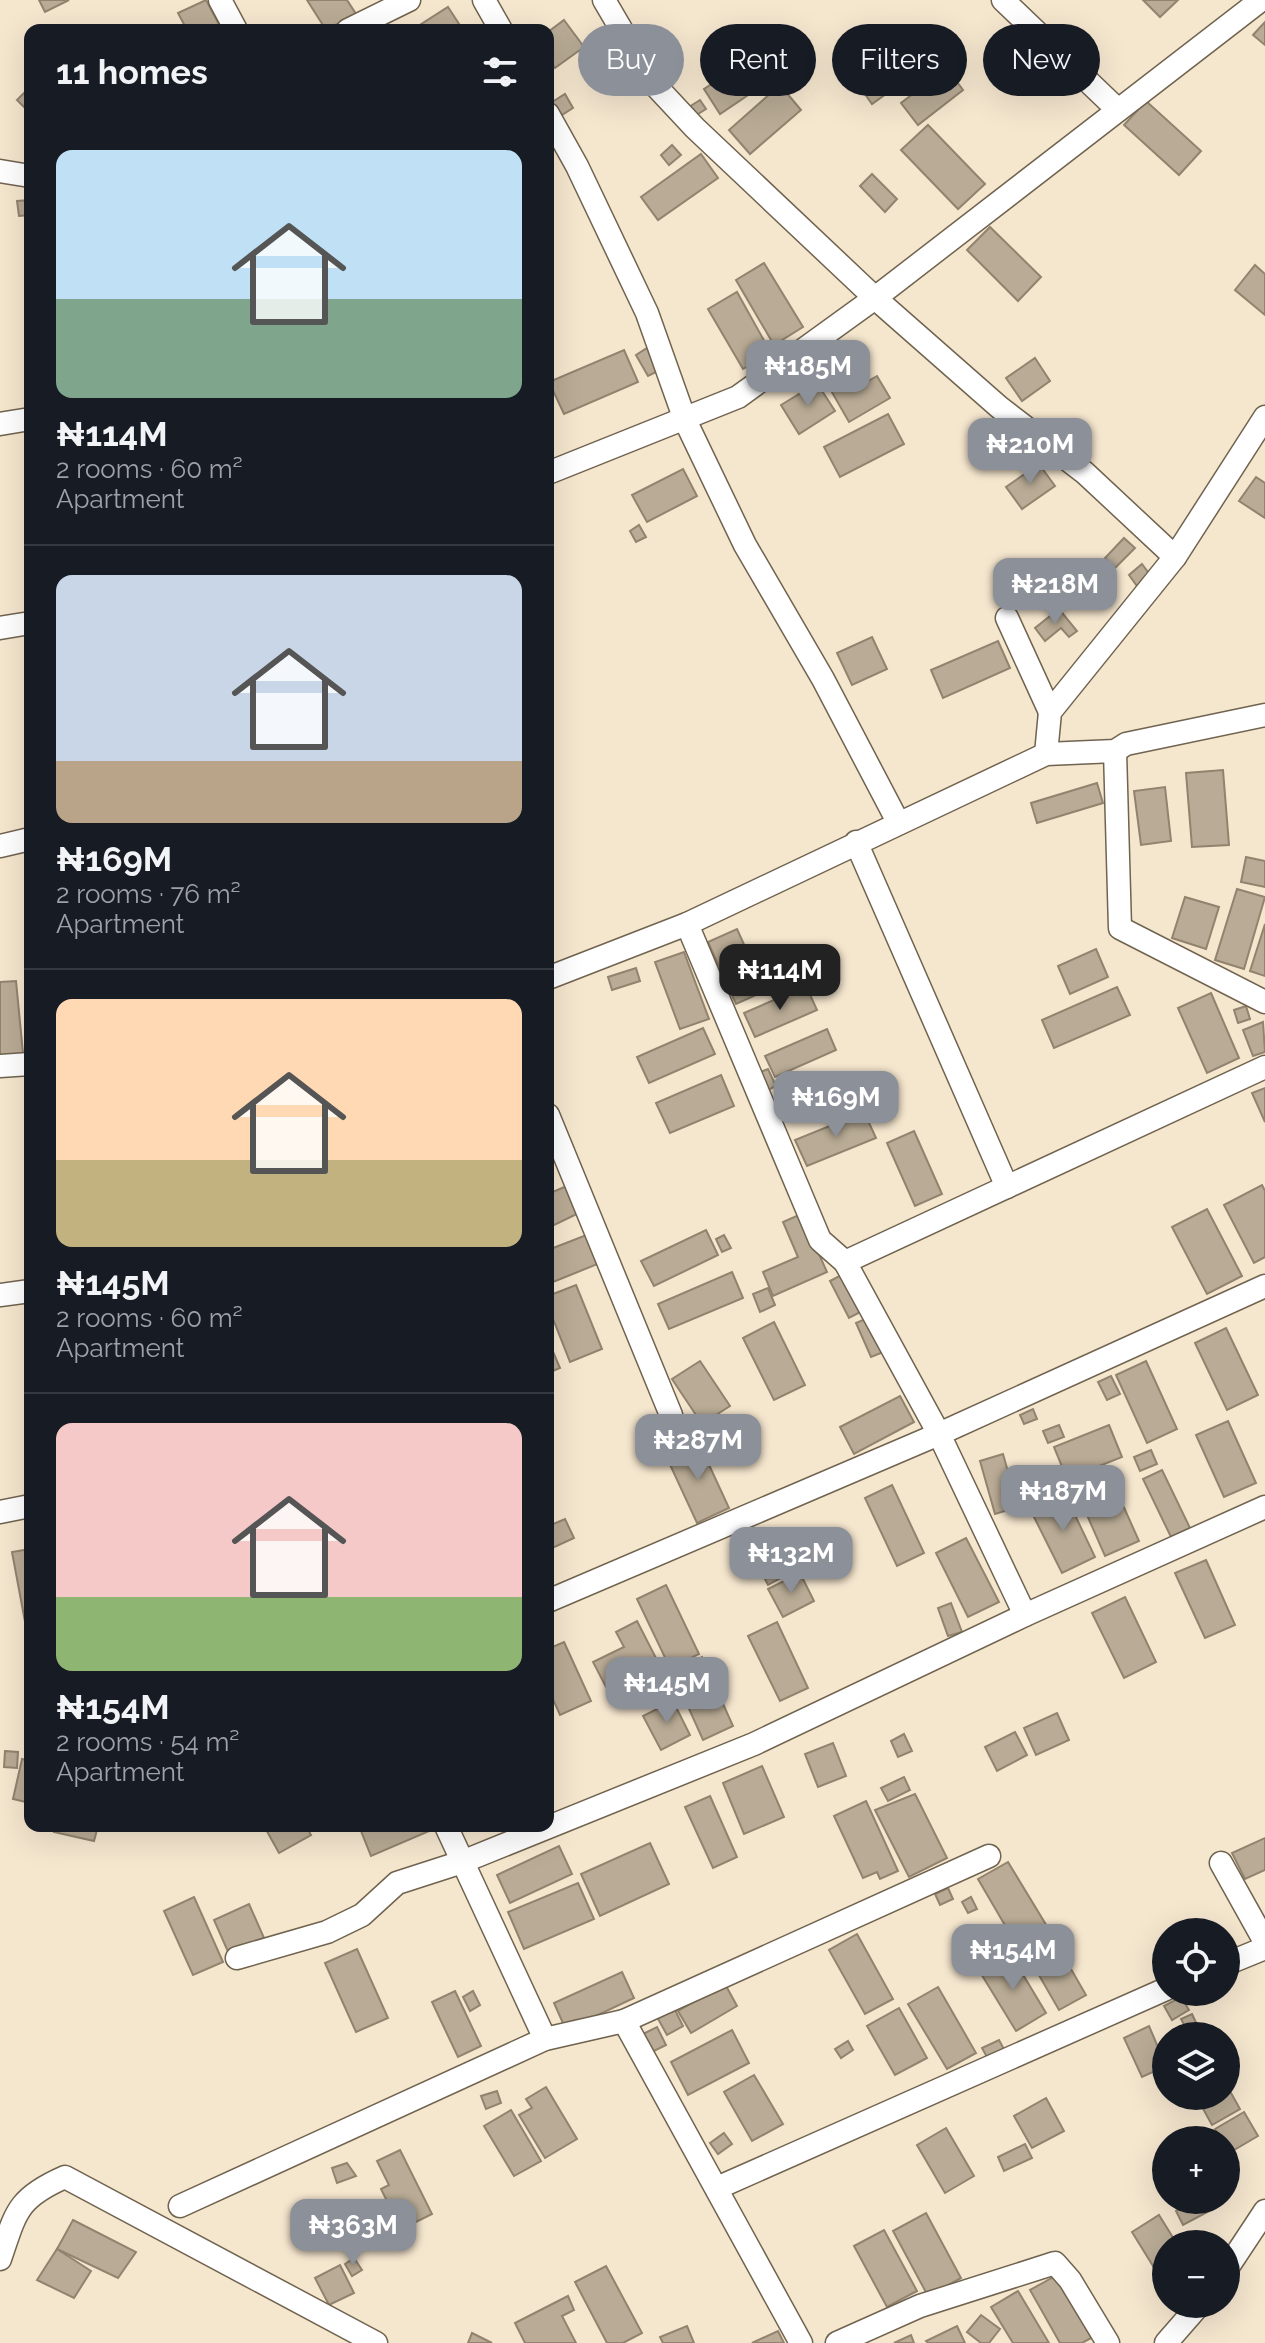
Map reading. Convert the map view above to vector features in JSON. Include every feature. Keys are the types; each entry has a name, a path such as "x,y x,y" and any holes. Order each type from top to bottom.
{"street":[{"path":"220,0 233,24"},
{"path":"360,24 409,0"},
{"path":"484,0 498,24"},
{"path":"604,0 652,82 695,128 875,298 999,407 1085,473 1175,557"},
{"path":"1003,0 1118,110"},
{"path":"554,471 738,397 875,298 1261,0"},
{"path":"554,125 647,313 685,420 745,545 823,679 898,822"},
{"path":"0,171 24,175"},
{"path":"1050,712 1175,557 1265,417"},
{"path":"0,424 24,420"},
{"path":"1007,618 1050,712 1046,754"},
{"path":"0,628 24,624"},
{"path":"554,976 687,924 1046,754 1115,751 1126,744 1265,715"},
{"path":"1115,751 1120,928 1265,1002"},
{"path":"0,846 24,840"},
{"path":"856,842 1007,1187"},
{"path":"687,924 820,1240 845,1262 939,1434 1025,1615"},
{"path":"0,1066 24,1064"},
{"path":"845,1262 1265,1067"},
{"path":"554,1130 671,1415"},
{"path":"554,1598 939,1434 1265,1286"},
{"path":"0,1295 24,1292"},
{"path":"0,1512 24,1507"},
{"path":"554,1825 754,1744 1025,1615 1265,1507"},
{"path":"449,1832 545,2039"},
{"path":"237,1958 327,1932 362,1915 397,1883 462,1862 536,1832"},
{"path":"180,2206 545,2039 624,2021 989,1856"},
{"path":"1221,1863 1265,1945 1240,1957"},
{"path":"717,2188 1152,1995"},
{"path":"624,2021 801,2343"},
{"path":"0,2259 15,2216 35,2190 65,2177 376,2343"},
{"path":"1240,2249 1265,2211"},
{"path":"837,2343 920,2306 1055,2263 1070,2280 1108,2343"},
{"path":"1166,2343 1188,2318"}],"building":[{"path":"39,0 69,0 45,12"},
{"path":"206,0 219,24 184,24 178,13"},
{"path":"307,0 347,0 356,14 337,24 322,24"},
{"path":"1143,0 1178,0 1160,17"},
{"path":"448,7 459,24 421,24"},
{"path":"564,20 578,39 578,51 554,67 554,28"},
{"path":"1265,22 1265,45 1253,35"},
{"path":"24,93 24,107 17,100"},
{"path":"565,94 573,108 557,118 554,101"},
{"path":"708,96 747,96 720,114"},
{"path":"768,96 789,96 801,110 750,154 729,130"},
{"path":"866,96 883,96 872,104"},
{"path":"910,96 955,96 918,125 901,103"},
{"path":"700,100 706,109 695,116 689,107"},
{"path":"1146,101 1201,151 1179,175 1124,125"},
{"path":"928,125 985,184 958,209 901,150"},
{"path":"672,145 681,155 669,165 661,155"},
{"path":"701,154 718,178 658,220 641,197"},
{"path":"872,174 897,199 885,212 860,186"},
{"path":"24,200 24,216 19,216 17,201"},
{"path":"990,227 1041,277 1018,301 967,250"},
{"path":"764,263 803,327 774,345 736,280"},
{"path":"1255,265 1265,274 1265,315 1235,290"},
{"path":"737,292 771,353 743,369 708,309"},
{"path":"839,344 863,384 877,376 890,398 849,422 813,359"},
{"path":"647,348 660,370 648,376 636,355"},
{"path":"624,350 638,382 564,414 554,393 554,380"},
{"path":"1035,358 1050,381 1022,401 1006,378"},
{"path":"817,383 835,411 799,434 781,405"},
{"path":"888,414 904,444 840,477 824,447"},
{"path":"1039,464 1055,486 1022,509 1006,487"},
{"path":"683,469 697,496 647,522 632,495"},
{"path":"1256,477 1265,483 1265,518 1239,501"},
{"path":"639,525 646,537 636,542 630,531"},
{"path":"1124,538 1135,548 1115,568 1105,558"},
{"path":"1142,564 1151,576 1137,586 1129,575"},
{"path":"1059,609 1077,631 1069,637 1061,628 1045,641 1035,628"},
{"path":"872,637 887,669 852,685 837,653"},
{"path":"998,641 1010,668 943,698 931,670"},
{"path":"1223,770 1229,845 1192,847 1186,773"},
{"path":"1097,783 1103,803 1037,823 1031,803"},
{"path":"1165,787 1171,841 1141,845 1134,791"},
{"path":"1246,857 1265,861 1265,887 1241,882"},
{"path":"1237,889 1265,897 1244,969 1215,960"},
{"path":"1185,897 1219,907 1206,949 1172,938"},
{"path":"1265,924 1265,976 1250,971"},
{"path":"737,929 765,991 736,1004 708,942"},
{"path":"1096,949 1108,977 1070,994 1058,966"},
{"path":"684,952 709,1019 680,1029 655,962"},
{"path":"636,968 640,981 612,990 608,977"},
{"path":"16,981 23,1053 0,1056 0,982"},
{"path":"806,986 817,1010 755,1037 744,1013"},
{"path":"1117,987 1130,1015 1054,1048 1042,1020"},
{"path":"1211,993 1239,1058 1207,1073 1178,1008"},
{"path":"1246,1006 1250,1019 1238,1023 1234,1010"},
{"path":"1263,1022 1265,1052 1253,1056 1243,1030"},
{"path":"703,1028 715,1054 649,1083 637,1057"},
{"path":"827,1029 836,1050 775,1077 765,1056"},
{"path":"768,1069 776,1086 766,1091 758,1073"},
{"path":"721,1075 734,1106 670,1133 656,1103"},
{"path":"1265,1088 1265,1122 1252,1093"},
{"path":"864,1112 876,1138 807,1166 795,1140"},
{"path":"914,1131 942,1194 915,1206 887,1143"},
{"path":"569,1185 581,1212 554,1225 554,1191"},
{"path":"1262,1185 1265,1191 1265,1257 1254,1263 1224,1205"},
{"path":"1207,1209 1242,1276 1207,1294 1172,1227"},
{"path":"801,1214 827,1272 773,1296 763,1272 798,1257 783,1222"},
{"path":"706,1230 718,1255 654,1286 641,1261"},
{"path":"589,1234 600,1263 554,1282 554,1248"},
{"path":"724,1235 731,1248 722,1252 716,1239"},
{"path":"732,1272 743,1298 669,1329 658,1304"},
{"path":"847,1272 866,1309 849,1318 830,1281"},
{"path":"576,1285 602,1349 570,1362 554,1321 554,1294"},
{"path":"768,1288 775,1305 760,1312 753,1294"},
{"path":"870,1317 886,1351 871,1357 856,1323"},
{"path":"774,1322 805,1385 774,1400 743,1338"},
{"path":"1226,1328 1258,1395 1227,1410 1195,1343"},
{"path":"554,1354 560,1368 554,1370"},
{"path":"700,1361 730,1406 702,1424 672,1379"},
{"path":"1146,1361 1177,1429 1147,1443 1116,1375"},
{"path":"1111,1376 1120,1394 1107,1400 1098,1382"},
{"path":"900,1396 914,1422 854,1454 840,1427"},
{"path":"1033,1409 1037,1419 1024,1424 1020,1415"},
{"path":"1228,1421 1256,1483 1224,1497 1196,1435"},
{"path":"1059,1425 1064,1437 1048,1443 1043,1431"},
{"path":"1109,1425 1122,1457 1067,1479 1054,1447"},
{"path":"698,1441 729,1508 697,1523 666,1456"},
{"path":"1151,1450 1157,1464 1140,1471 1134,1457"},
{"path":"1003,1454 1018,1507 995,1514 980,1461"},
{"path":"1162,1470 1190,1528 1171,1537 1143,1479"},
{"path":"1109,1474 1139,1541 1105,1556 1076,1490"},
{"path":"892,1485 924,1553 897,1566 865,1498"},
{"path":"1064,1492 1095,1557 1062,1573 1030,1509"},
{"path":"565,1519 574,1538 554,1547 554,1524"},
{"path":"779,1536 797,1569 768,1585 751,1552"},
{"path":"966,1538 999,1602 968,1617 936,1553"},
{"path":"24,1550 24,1616 12,1552"},
{"path":"1206,1560 1235,1625 1205,1638 1175,1573"},
{"path":"800,1573 814,1601 783,1617 768,1589"},
{"path":"666,1585 699,1654 670,1668 637,1599"},
{"path":"1125,1597 1156,1662 1124,1678 1092,1613"},
{"path":"951,1603 962,1632 948,1636 938,1608"},
{"path":"637,1621 658,1662 606,1687 593,1662 624,1647 616,1632"},
{"path":"777,1622 808,1688 780,1701 748,1636"},
{"path":"564,1642 591,1701 560,1715 554,1702 554,1646"},
{"path":"702,1657 733,1726 703,1740 672,1671"},
{"path":"673,1701 690,1735 661,1750 643,1716"},
{"path":"1057,1713 1069,1740 1036,1755 1024,1728"},
{"path":"1015,1732 1027,1755 997,1771 985,1747"},
{"path":"904,1734 912,1751 898,1757 891,1741"},
{"path":"833,1743 846,1776 818,1787 805,1754"},
{"path":"5,1751 18,1752 17,1768 4,1767"},
{"path":"22,1759 24,1760 24,1802 13,1799"},
{"path":"762,1766 784,1817 744,1834 723,1783"},
{"path":"904,1777 910,1790 888,1801 881,1788"},
{"path":"915,1794 947,1858 909,1877 875,1810"},
{"path":"710,1796 737,1857 713,1868 685,1807"},
{"path":"866,1801 898,1871 880,1879 877,1872 863,1878 834,1816"},
{"path":"54,1832 96,1832 94,1841"},
{"path":"267,1832 309,1832 311,1835 279,1853"},
{"path":"361,1832 427,1832 371,1856"},
{"path":"1265,1838 1265,1870 1245,1879 1232,1853"},
{"path":"650,1843 669,1884 600,1916 581,1874"},
{"path":"559,1846 572,1874 510,1903 497,1875"},
{"path":"1008,1862 1048,1928 1017,1946 978,1879"},
{"path":"578,1883 594,1919 524,1949 508,1912"},
{"path":"948,1888 953,1899 940,1905 935,1894"},
{"path":"194,1897 223,1962 193,1975 164,1911"},
{"path":"971,1897 977,1909 968,1913 962,1902"},
{"path":"249,1904 264,1938 229,1954 214,1920"},
{"path":"857,1934 893,1999 865,2014 829,1950"},
{"path":"1052,1936 1086,1995 1059,2010 1025,1951"},
{"path":"357,1949 388,2018 356,2032 325,1963"},
{"path":"1010,1953 1046,2013 1016,2031 980,1972"},
{"path":"622,1972 634,1998 566,2030 554,2003"},
{"path":"725,1984 737,2006 691,2033 678,2011"},
{"path":"938,1987 976,2053 947,2069 908,2004"},
{"path":"455,1991 481,2046 458,2057 432,2002"},
{"path":"473,1991 480,2005 470,2011 463,1997"},
{"path":"1164,2006 1187,2006 1189,2010 1172,2020"},
{"path":"674,2008 683,2026 667,2035 657,2017"},
{"path":"899,2008 927,2058 895,2075 867,2026"},
{"path":"1192,2014 1196,2022 1183,2022 1181,2019"},
{"path":"1149,2026 1152,2033 1152,2072 1142,2077 1124,2038"},
{"path":"657,2027 666,2045 652,2052 643,2034"},
{"path":"732,2030 749,2063 688,2095 671,2062"},
{"path":"999,2040 1005,2051 988,2059 982,2048"},
{"path":"848,2041 853,2050 841,2058 835,2049"},
{"path":"754,2075 783,2124 752,2141 724,2092"},
{"path":"546,2087 577,2139 545,2158 519,2115 532,2108 526,2099"},
{"path":"497,2091 501,2103 486,2109 481,2096"},
{"path":"1046,2098 1064,2131 1032,2148 1014,2116"},
{"path":"511,2110 541,2161 514,2176 484,2126"},
{"path":"1204,2110 1238,2110 1212,2125"},
{"path":"1244,2112 1258,2136 1240,2147 1240,2126 1220,2126"},
{"path":"946,2128 974,2176 945,2193 917,2145"},
{"path":"724,2133 732,2144 718,2154 710,2143"},
{"path":"1025,2144 1032,2158 1004,2171 998,2157"},
{"path":"400,2150 432,2214 394,2233 384,2212 391,2209 381,2189 389,2185 377,2161"},
{"path":"347,2163 356,2176 337,2183 332,2168"},
{"path":"926,2213 961,2278 928,2296 893,2231"},
{"path":"1178,2214 1204,2214 1183,2225"},
{"path":"1159,2215 1168,2230 1152,2230 1152,2264 1132,2232"},
{"path":"73,2220 136,2252 118,2278 57,2249"},
{"path":"884,2230 917,2291 887,2307 854,2246"},
{"path":"57,2249 91,2271 74,2298 37,2280"},
{"path":"354,2258 362,2270 352,2276 345,2264"},
{"path":"340,2265 354,2293 329,2305 315,2278"},
{"path":"606,2266 642,2333 623,2343 607,2343 575,2282"},
{"path":"1057,2275 1093,2337 1082,2343 1060,2343 1030,2290"},
{"path":"1018,2291 1049,2343 1013,2343 991,2307"},
{"path":"568,2296 574,2310 562,2316 576,2343 525,2343 515,2323"},
{"path":"981,2315 1000,2329 989,2343 981,2343 967,2332"},
{"path":"687,2326 694,2343 663,2343 660,2337"},
{"path":"957,2326 965,2343 926,2341"},
{"path":"778,2331 784,2343 752,2343"},
{"path":"472,2333 492,2343 468,2343"},
{"path":"911,2335 914,2343 894,2343"}]}
